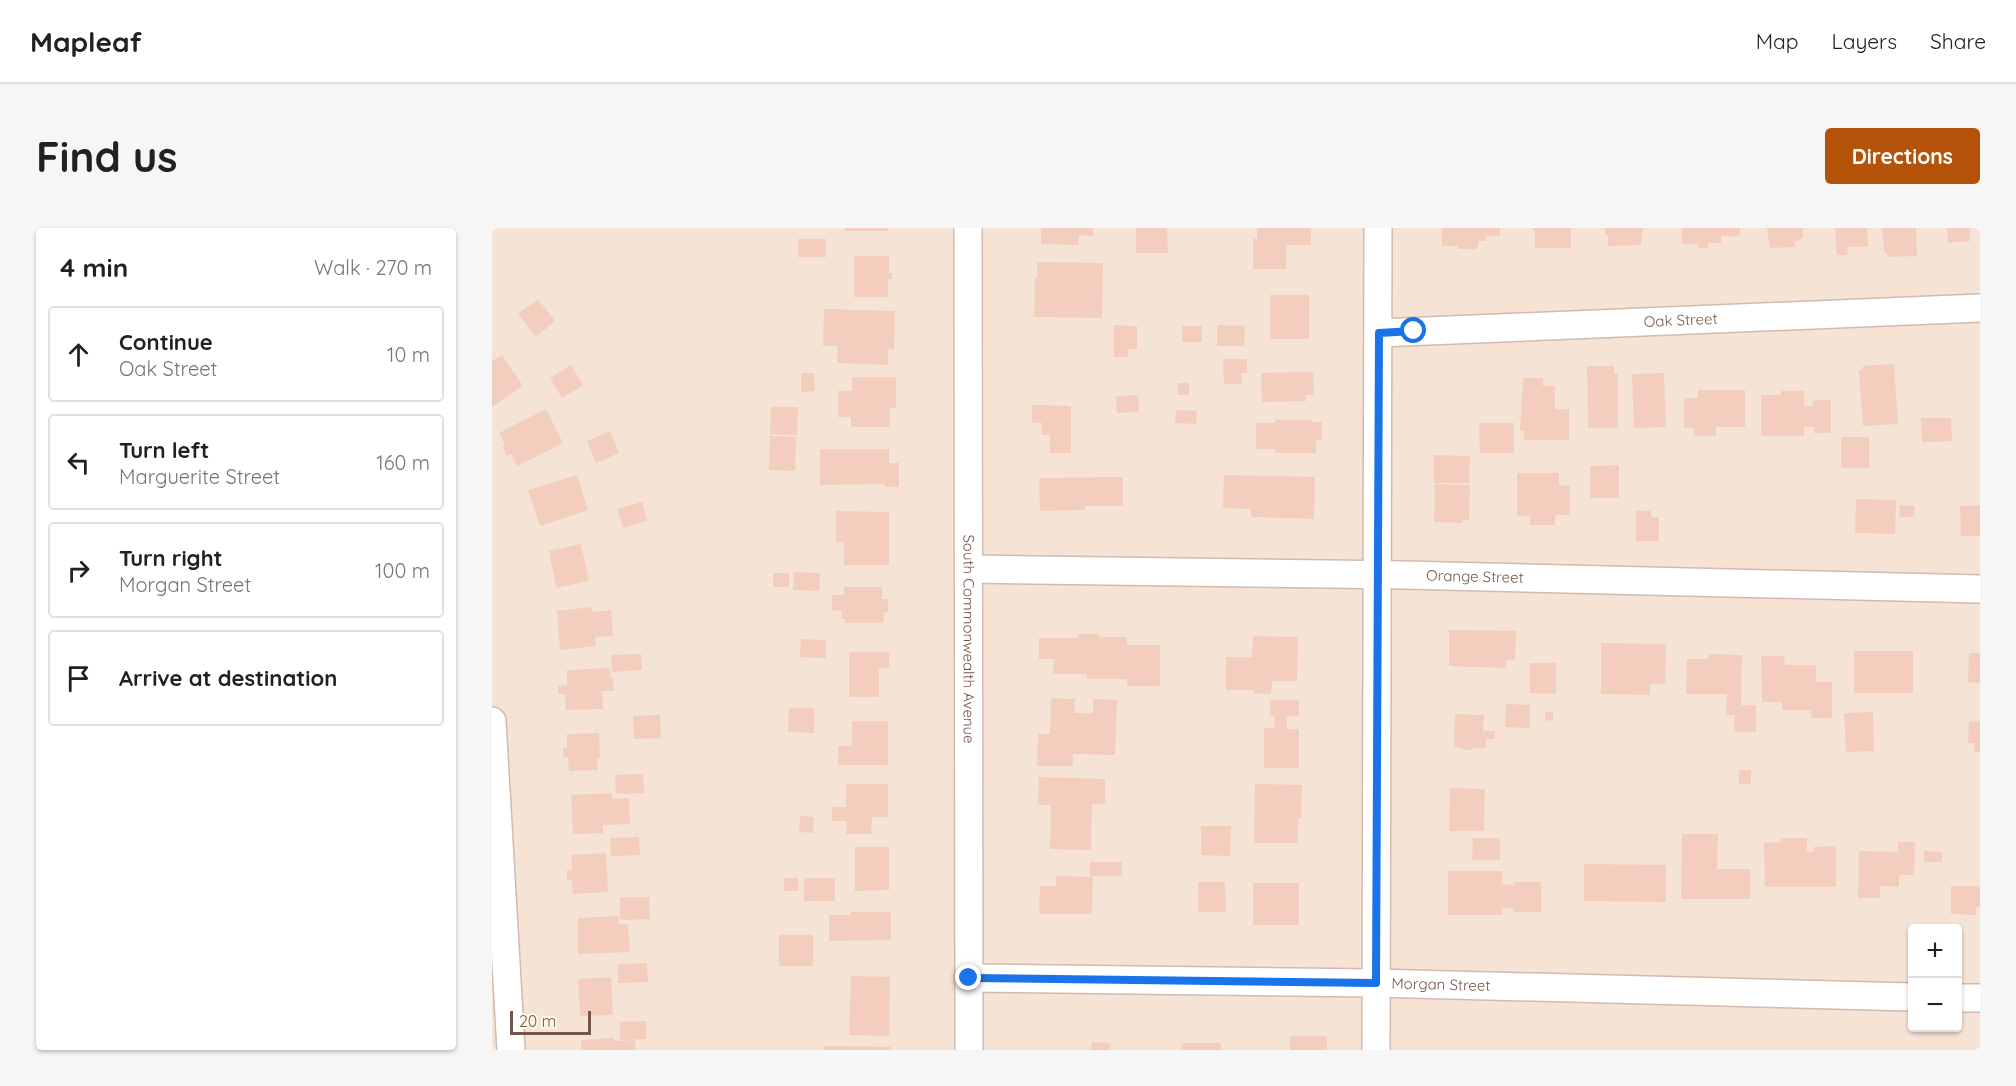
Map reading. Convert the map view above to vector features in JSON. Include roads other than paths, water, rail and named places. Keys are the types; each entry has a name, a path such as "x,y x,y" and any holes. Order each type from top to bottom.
{"street":[{"name":"South Commonwealth Avenue","path":"969,228 969,1050"},
{"path":"1376,1050 1378,228"},
{"name":"Oak Street","path":"1379,333 1980,309"},
{"name":"Orange Street","path":"969,569 1377,575 1980,589"},
{"path":"492,721 511,1050"},
{"name":"Morgan Street","path":"969,978 1376,983 1908,997"},
{"path":"1962,998 1980,998"}]}
